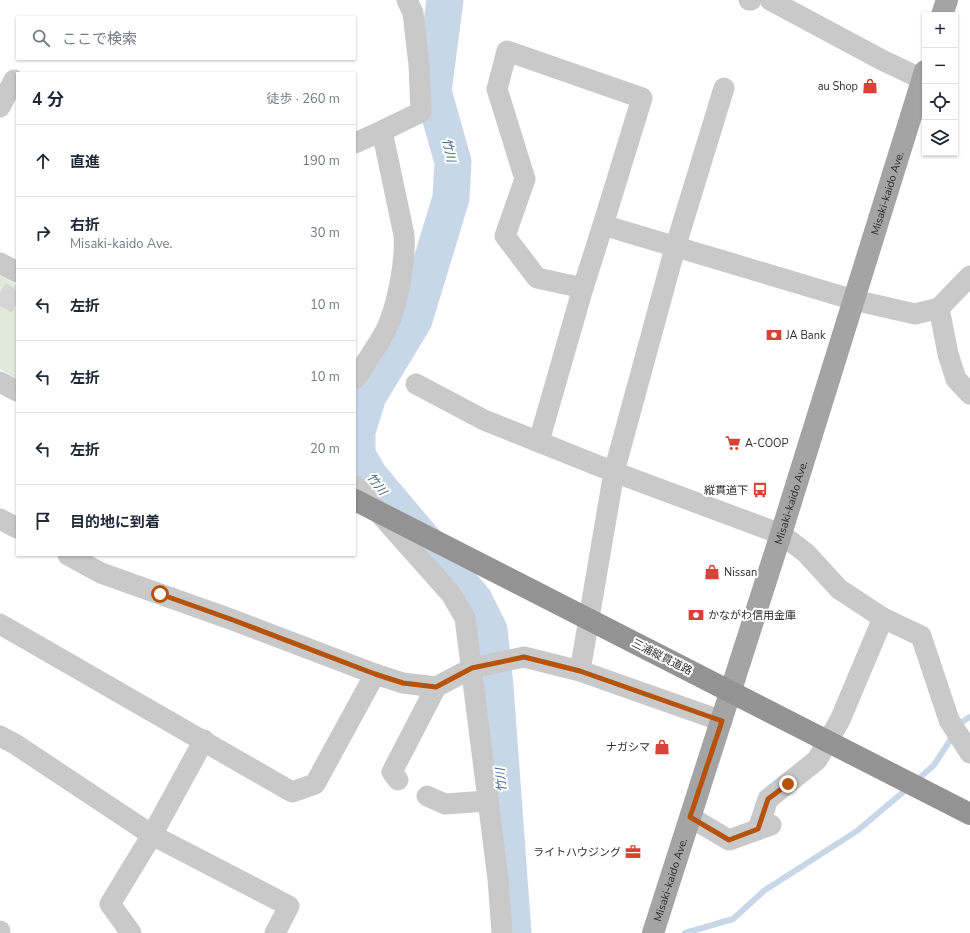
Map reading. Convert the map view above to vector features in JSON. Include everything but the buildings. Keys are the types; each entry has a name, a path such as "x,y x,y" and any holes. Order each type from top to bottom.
{"highway":[{"name":"三浦縦貫道路","path":"356,501 970,814"},
{"name":"三浦縦貫道路","path":"356,514 970,827"}],"main road":[{"name":"Misaki-kaido Ave.","path":"653,933 722,721 922,81"}],"street":[{"path":"356,143 421,112 419,65 414,13 407,0"},
{"path":"770,0 882,60 922,74"},
{"path":"539,441 583,288 642,98 507,51 497,89 525,180 505,236 537,278 583,288"},
{"path":"0,107 14,80"},
{"path":"580,671 614,472 675,248 724,88"},
{"path":"356,377 385,331 396,301 405,248 404,235 382,131"},
{"path":"603,225 675,248 854,300 915,314 939,308 970,276"},
{"path":"0,263 16,271"},
{"path":"939,308 948,354 956,379 970,394"},
{"path":"0,382 16,390"},
{"path":"416,384 484,420 614,472 781,534 806,553 839,589 883,618 921,636 949,720 968,744"},
{"path":"356,487 451,594 466,618 487,801 498,879 502,933"},
{"path":"0,519 16,527"},
{"path":"70,556 102,573 403,683 436,687 472,668 524,657 580,671 722,721"},
{"path":"690,817 729,840 765,827 768,799 817,760 840,720 883,618"},
{"path":"0,624 292,792 315,784 375,674"},
{"path":"398,780 392,772 436,687"},
{"path":"0,736 15,744 152,835 289,906 275,933"},
{"path":"131,933 110,904 152,835 204,740"},
{"path":"427,796 445,804 487,801"}],"green space":[{"path":"0,275 16,284 16,378 0,369"}],"waterway":[{"name":"竹川","path":"445,0 433,91 453,162 451,198 414,320 368,396 357,431 357,455 370,477 474,600 489,630 495,686 513,933"},
{"path":"915,782 934,765 962,722 970,717"},
{"path":"685,933 733,919 765,890 857,831 908,788"}],"tunnel":[{"path":"0,293 16,302"}],"place":[{"name":"au Shop","path":"870,86"},
{"name":"JA Bank","path":"774,335"},
{"name":"A-COOP","path":"733,443"},
{"name":"縦貫道下","path":"760,490"},
{"name":"Nissan","path":"712,572"},
{"name":"かながわ信用金庫","path":"696,615"},
{"name":"ナガシマ","path":"662,747"},
{"name":"ライトハウジング","path":"633,852"}],"route":[{"path":"160,594 403,683 436,687 472,668 524,657 580,671 722,721 690,817 729,840 758,829 768,799 788,784"}]}
